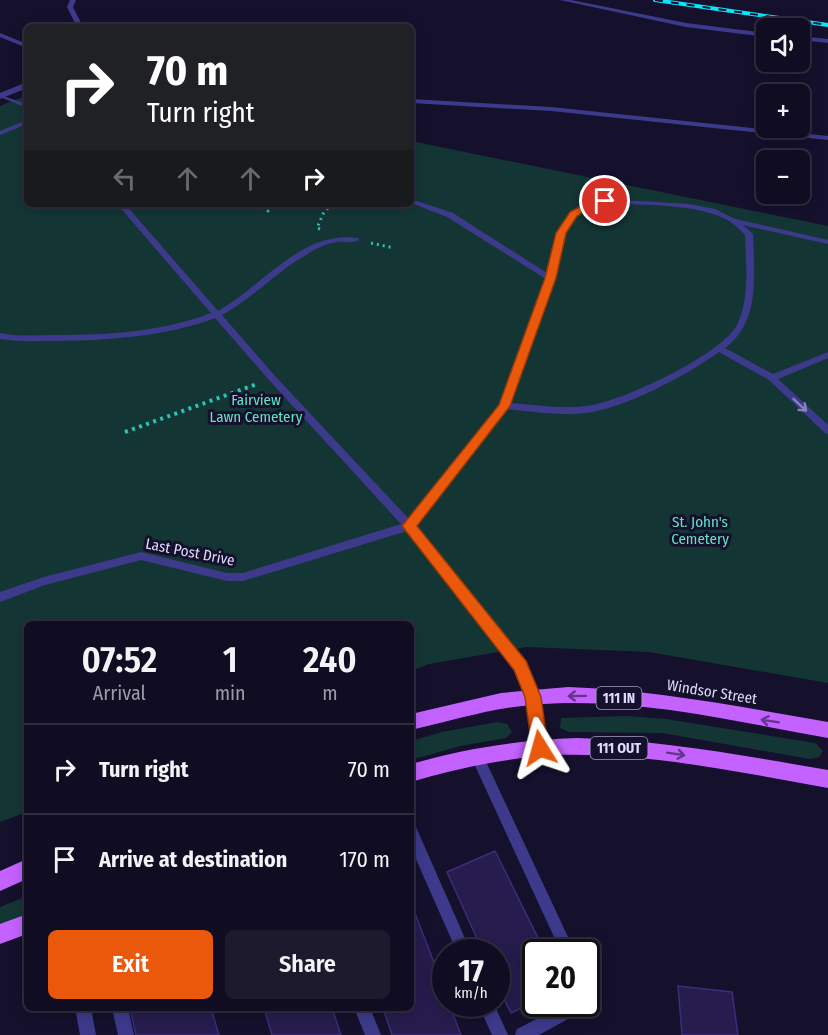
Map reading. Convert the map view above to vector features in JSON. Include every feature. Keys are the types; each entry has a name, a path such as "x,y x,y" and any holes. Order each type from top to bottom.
{"main road":[{"name":"Windsor Street","path":"414,721 493,703 533,697 597,695 828,730"},
{"name":"111 OUT","path":"414,771 446,762 540,748 600,747 660,751 828,779"},
{"path":"0,881 24,870"},
{"path":"0,934 24,925"}],"street":[{"path":"1,96 24,86"}],"lane":[{"path":"73,0 70,7 78,24"},
{"path":"563,0 686,25 756,34"},
{"path":"0,35 24,45"},
{"path":"810,39 828,41"},
{"path":"1,96 24,105"},
{"path":"414,101 551,109 828,138"},
{"path":"0,133 24,123"},
{"path":"409,526 504,406 550,278 561,233 574,214 586,207 605,201 689,206 712,211 734,221 828,242"},
{"path":"414,202 450,215 550,278"},
{"path":"124,207 272,378 409,526 521,666 533,697 540,748"},
{"path":"504,406 595,408 640,392 720,349 736,332 745,313 749,285 749,234 734,221"},
{"path":"0,336 65,338 125,335 183,324 217,314 255,291 298,255 340,237 355,240"},
{"path":"720,349 772,378 828,431"},
{"path":"772,378 828,355"},
{"name":"Last Post Drive","path":"0,597 44,581 127,557 141,556 227,577 243,577 409,526"},
{"path":"477,757 562,939"},
{"path":"414,839 458,939"},
{"path":"84,1011 88,1035"},
{"path":"121,1011 126,1035"},
{"path":"363,1011 373,1035"},
{"path":"492,1017 500,1035"},
{"path":"523,1035 557,1017"}],"path":[{"path":"329,207 317,228 340,237"},
{"path":"355,240 394,248"},
{"path":"125,432 272,378"}],"green space":[{"name":"Fairview Lawn Cemetery","path":"24,96 24,207 414,207 414,142 828,226 828,683 649,652 527,647 429,664 414,670 414,621 24,621 24,813 0,822 0,106"},
{"path":"626,716 666,719 815,743 823,751 819,757 810,759 662,733 569,732 560,728 561,718"},
{"path":"497,722 507,724 512,732 506,738 460,746 414,759 414,740 442,732"},
{"path":"24,897 24,915 0,925 0,907"}],"building":[{"path":"495,851 539,939 522,939 522,1008 511,1013 510,1011 510,939 477,939 447,872"},
{"path":"414,911 432,958 432,1017 454,1017 461,1035 392,1035 384,1011 414,1011"},
{"path":"678,986 732,992 738,1035 682,1035"},
{"path":"131,1011 212,1011 219,1035 136,1035"},
{"path":"265,1011 333,1011 341,1035 272,1035"}],"railway":[{"path":"655,0 828,25"}],"route":[{"path":"540,748 533,697 521,666 409,526 504,406 550,278 561,233 574,214 586,207 605,201"}],"park label":[{"name":"St. John's Cemetery","path":"700,530"}]}
